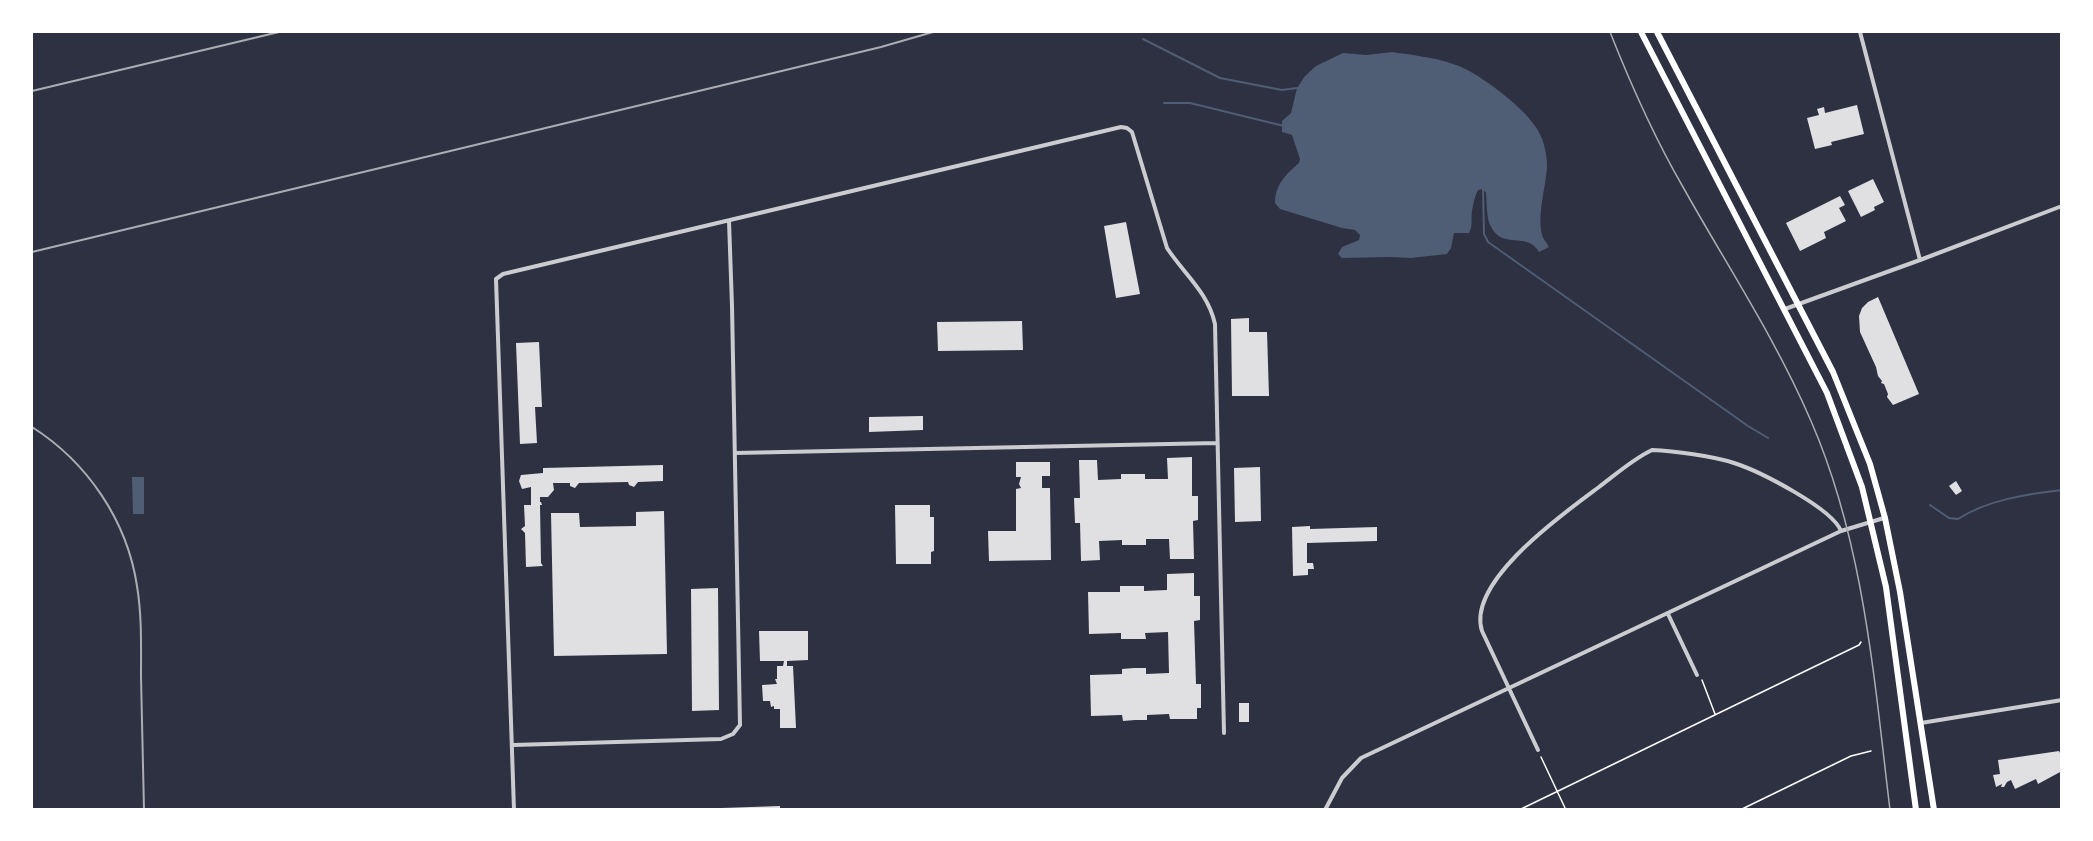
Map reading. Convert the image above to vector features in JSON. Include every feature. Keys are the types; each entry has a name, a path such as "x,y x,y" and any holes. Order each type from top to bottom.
{"main road":[{"path":"1641,32 1785,309 1827,393 1849,447 1872,522 1886,587 1916,810"},
{"path":"1657,32 1833,372 1861,438 1885,518 1900,592 1934,810"}],"street":[{"path":"1860,32 1920,260"},
{"path":"514,810 496,279 503,274 1121,127 1132,132 1167,248 1177,263 1202,290 1212,311 1215,324 1224,733"},
{"path":"1785,309 2061,206"},
{"path":"513,745 714,740 728,738 737,730 741,719 729,221"},
{"path":"735,453 1217,443"},
{"path":"1538,750 1482,631 1479,621 1482,604 1513,558 1558,518 1648,452 1656,450 1744,466 1813,504 1836,522 1841,531"},
{"path":"1325,810 1341,778 1361,758 1841,531 1885,518"},
{"path":"1668,614 1697,675"},
{"path":"1921,723 2061,700"}],"path":[{"path":"1519,810 1862,642"},
{"path":"1697,675 1701,677 1716,715"},
{"path":"1538,750 1566,810"},
{"path":"1740,810 1851,756 1871,751"}],"water":[{"path":"1392,52 1443,61 1468,70 1500,92 1529,118 1538,130 1546,156 1541,227 1549,247 1539,252 1528,242 1502,238 1496,234 1489,223 1486,193 1483,189 1478,190 1475,197 1469,233 1454,233 1451,248 1447,254 1411,258 1342,258 1338,254 1342,247 1359,240 1360,235 1355,230 1280,209 1275,203 1279,185 1300,159 1292,135 1282,132 1282,121 1291,113 1297,88 1305,76 1316,66 1343,53 1366,55"},
{"path":"132,477 144,477 144,514 133,514"}],"building":[{"path":"1857,105 1864,134 1831,142 1832,145 1815,149 1807,118 1819,115 1817,109 1824,107 1825,113"},
{"path":"1873,179 1884,202 1861,217 1848,191"},
{"path":"1840,196 1845,205 1839,208 1846,221 1824,232 1826,238 1800,251 1786,223"},
{"path":"1126,222 1140,294 1116,298 1104,226"},
{"path":"1878,297 1919,394 1893,405 1887,397 1884,384 1881,383 1860,332 1859,316 1862,308"},
{"path":"1249,318 1249,332 1267,332 1269,396 1232,396 1231,319"},
{"path":"1022,321 1023,350 938,351 937,322"},
{"path":"539,342 542,407 535,407 537,443 520,444 516,343"},
{"path":"923,416 923,430 869,432 869,417"},
{"path":"1192,457 1192,496 1198,496 1198,520 1193,521 1194,559 1170,559 1169,539 1146,539 1146,545 1122,545 1122,540 1099,541 1100,560 1081,561 1080,523 1075,523 1074,498 1080,498 1079,460 1097,460 1098,480 1121,479 1121,474 1145,474 1145,479 1168,479 1167,458"},
{"path":"1016,462 1050,462 1050,476 1042,476 1042,488 1050,488 1051,560 989,561 988,531 1016,531 1016,489 1021,488 1019,484 1021,477 1016,477"},
{"path":"663,465 663,481 638,482 634,487 628,482 579,483 575,488 570,486 570,483 553,483 554,490 548,497 540,497 542,505 540,505 541,563 543,566 526,567 525,533 521,529 525,526 524,505 531,505 531,487 522,489 519,481 521,475 543,473 543,468"},
{"path":"1260,467 1261,521 1235,522 1234,468"},
{"path":"1956,481 1962,491 1956,495 1949,486"},
{"path":"895,505 930,505 930,517 934,517 934,551 931,552 931,564 896,564"},
{"path":"664,511 667,654 554,656 551,513 579,513 580,527 636,526 636,512"},
{"path":"1310,526 1310,529 1377,527 1377,541 1307,543 1307,563 1313,563 1314,569 1308,569 1308,575 1293,576 1292,527"},
{"path":"1194,573 1194,596 1200,596 1200,620 1194,621 1196,684 1201,684 1201,708 1197,708 1197,719 1170,719 1169,714 1147,715 1147,720 1123,721 1122,715 1091,716 1090,675 1122,674 1122,669 1134,668 1146,668 1146,674 1169,673 1168,632 1145,633 1146,639 1121,639 1121,633 1089,634 1088,592 1120,592 1120,586 1144,586 1144,591 1167,590 1167,574"},
{"path":"718,588 719,710 692,711 691,589"},
{"path":"759,631 808,631 808,660 787,661 787,666 793,666 796,728 780,728 780,709 771,707 770,701 763,701 762,685 777,684 775,679 777,679 777,666 783,666 784,661 760,661"},
{"path":"1239,703 1249,703 1249,722 1239,722"},
{"path":"2059,751 2062,757 2062,771 2038,784 2036,779 2015,789 2011,780 2004,787 2001,787 2002,784 1996,787 1993,775 2000,774 1998,760"},
{"path":"780,806 780,810 722,810 722,808"}],"waterway":[{"path":"1143,39 1220,78 1282,90 1297,88"},
{"path":"1164,103 1190,103 1284,126"},
{"path":"1483,189 1484,234 1488,242 1768,438"},
{"path":"1930,505 1949,518 1958,519 1969,512 1994,503 2021,496 2062,490"}],"tram line":[{"path":"1610,32 1662,149 1782,361 1811,421 1829,467 1855,563 1864,612 1890,810"}],"railway":[{"path":"32,91 279,32"},
{"path":"32,252 881,47 933,32"},
{"path":"32,427 52,441 87,475 114,516 132,562 139,597 144,810"}]}
